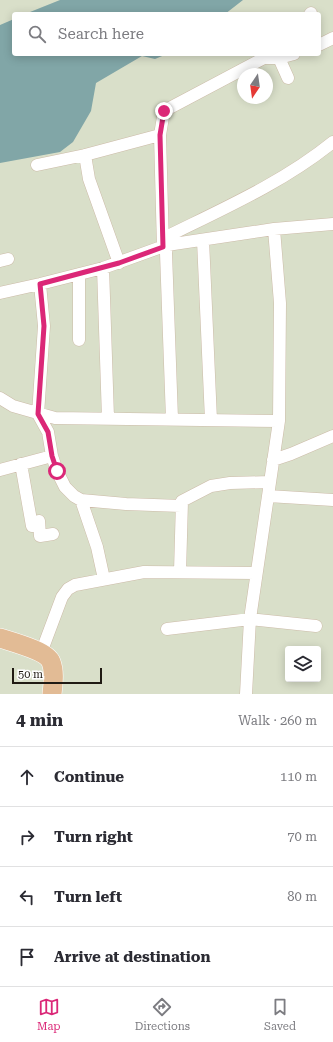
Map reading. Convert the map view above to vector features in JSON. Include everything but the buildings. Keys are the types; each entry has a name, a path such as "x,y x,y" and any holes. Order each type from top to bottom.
{"main road":[{"path":"0,638 41,653 51,660 54,672 52,694"}],"street":[{"path":"172,419 160,135 164,111 271,57 288,78"},
{"path":"37,165 85,155 160,135"},
{"path":"165,246 172,234 248,196 295,169 332,143"},
{"path":"85,155 89,179 119,263"},
{"path":"0,293 103,268 165,246 274,229 333,224"},
{"path":"246,694 250,619 279,421 280,303 274,229"},
{"path":"203,240 211,420"},
{"path":"103,268 108,418"},
{"path":"78,274 79,340"},
{"path":"40,284 44,326 38,414 48,432 52,456 65,487 74,496 81,500 126,504 181,506"},
{"path":"0,398 13,406 55,418 279,421"},
{"path":"273,460 333,436"},
{"path":"0,470 52,456"},
{"path":"21,464 32,526 39,521 40,536 53,534"},
{"path":"180,572 182,501 211,486 270,482"},
{"path":"268,496 333,500"},
{"path":"81,500 98,547 104,580"},
{"path":"41,653 62,597 68,589 75,585 144,572 256,573"},
{"path":"167,629 250,619 316,626"}],"green space":[{"path":"0,0 333,0 333,694 0,694"}],"water":[{"path":"60,0 243,0 228,12 30,12"},
{"path":"12,20 12,56 142,56 96,83 91,111 73,142 60,152 0,163 0,25"},
{"path":"142,56 162,56 155,59"}],"route":[{"path":"57,471 52,456 48,432 38,414 44,326 40,284 103,268 163,247 163,196 160,135 164,111"}]}
